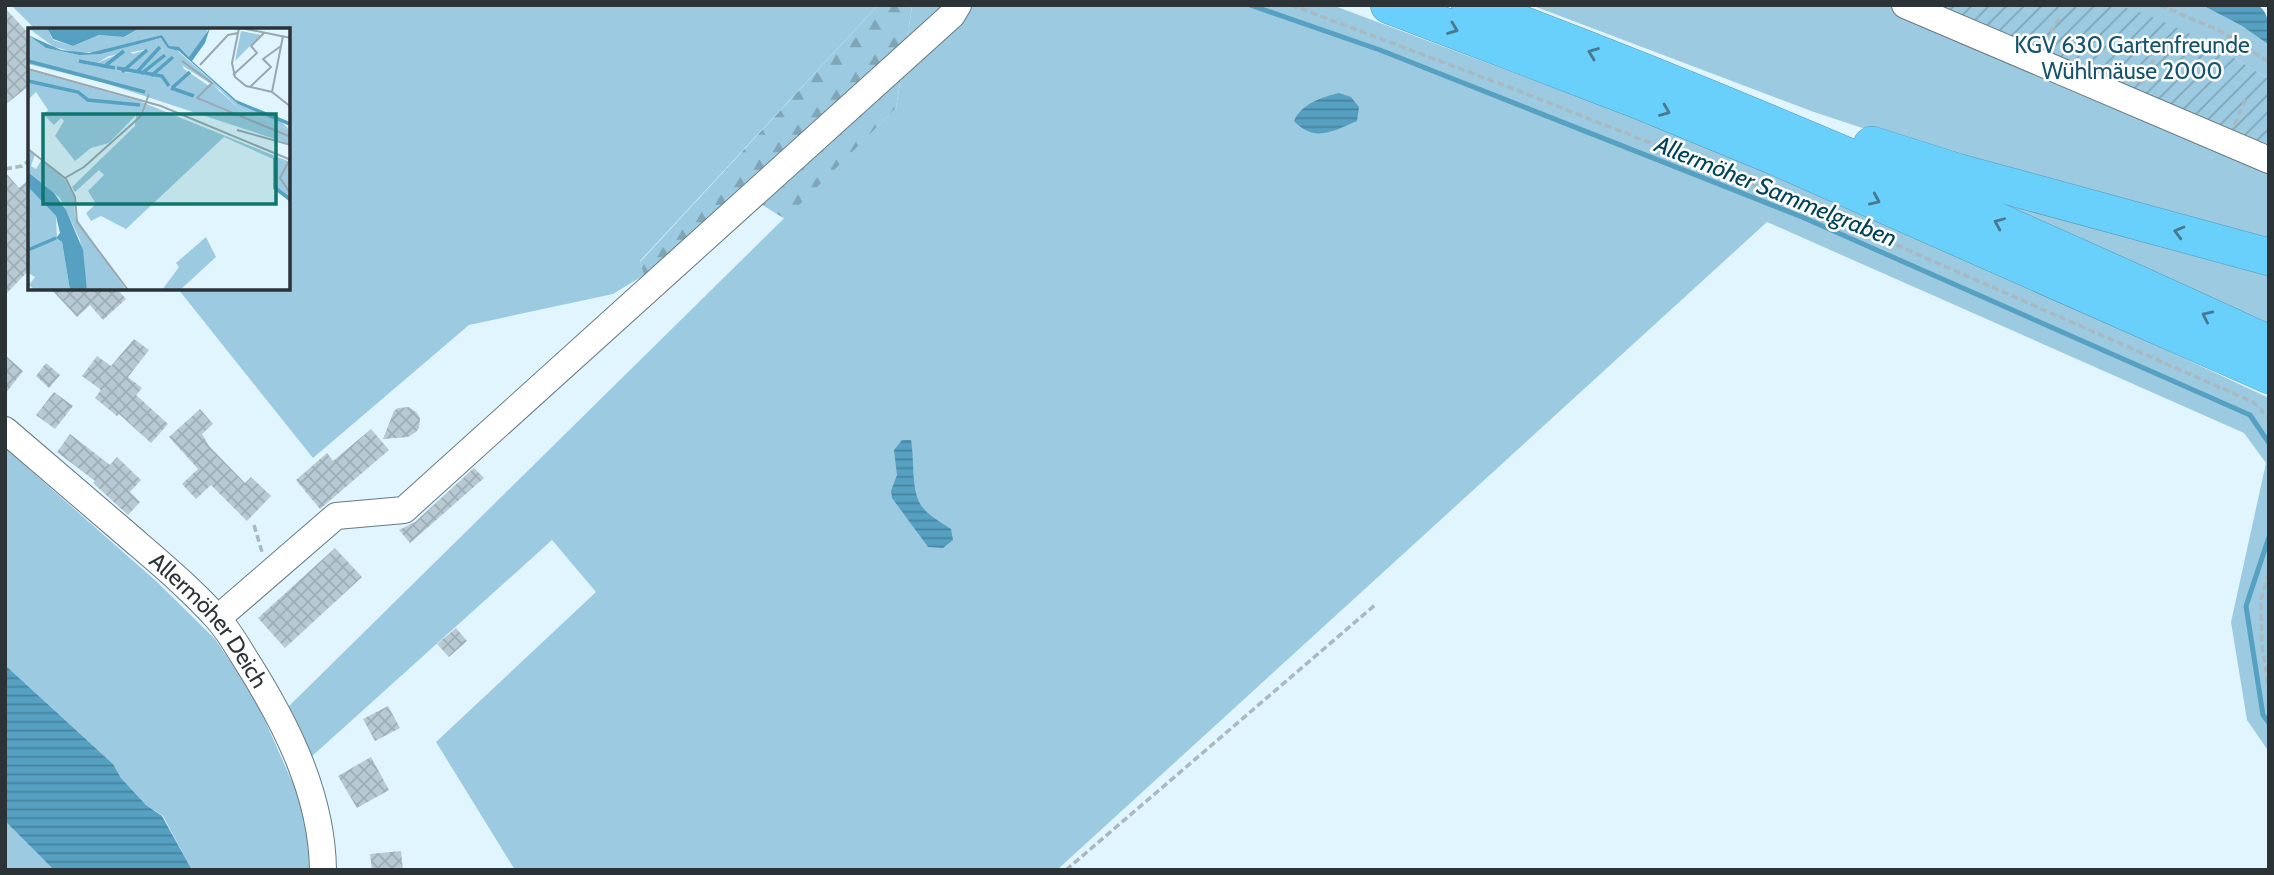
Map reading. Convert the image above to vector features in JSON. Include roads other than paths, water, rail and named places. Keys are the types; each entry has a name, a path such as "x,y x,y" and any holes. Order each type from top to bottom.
{"highway":[{"path":"1389,5 1638,100 1781,159 2269,374"},
{"path":"1469,5 1747,114 2084,259 2269,344"},
{"path":"1747,114 1870,145 1957,172 2269,257"}],"street":[{"path":"223,625 268,574 336,516 404,510 952,15 958,5"},
{"path":"1905,5 2269,160"},
{"name":"Allermöher Deich","path":"5,430 171,573 223,625 266,691 299,760 314,804 322,844 323,870"},
{"path":"223,625 362,514"}],"waterway":[{"name":"Allermöher Sammelgraben","path":"1250,5 1380,50 1802,217 2250,415 2269,443"},
{"name":"Allermöher Sammelgraben","path":"2269,537 2246,606 2263,715 2269,723"}],"park label":[{"name":"KGV 630 Gartenfreunde Wühlmäuse 2000","path":"2132,58"}]}
